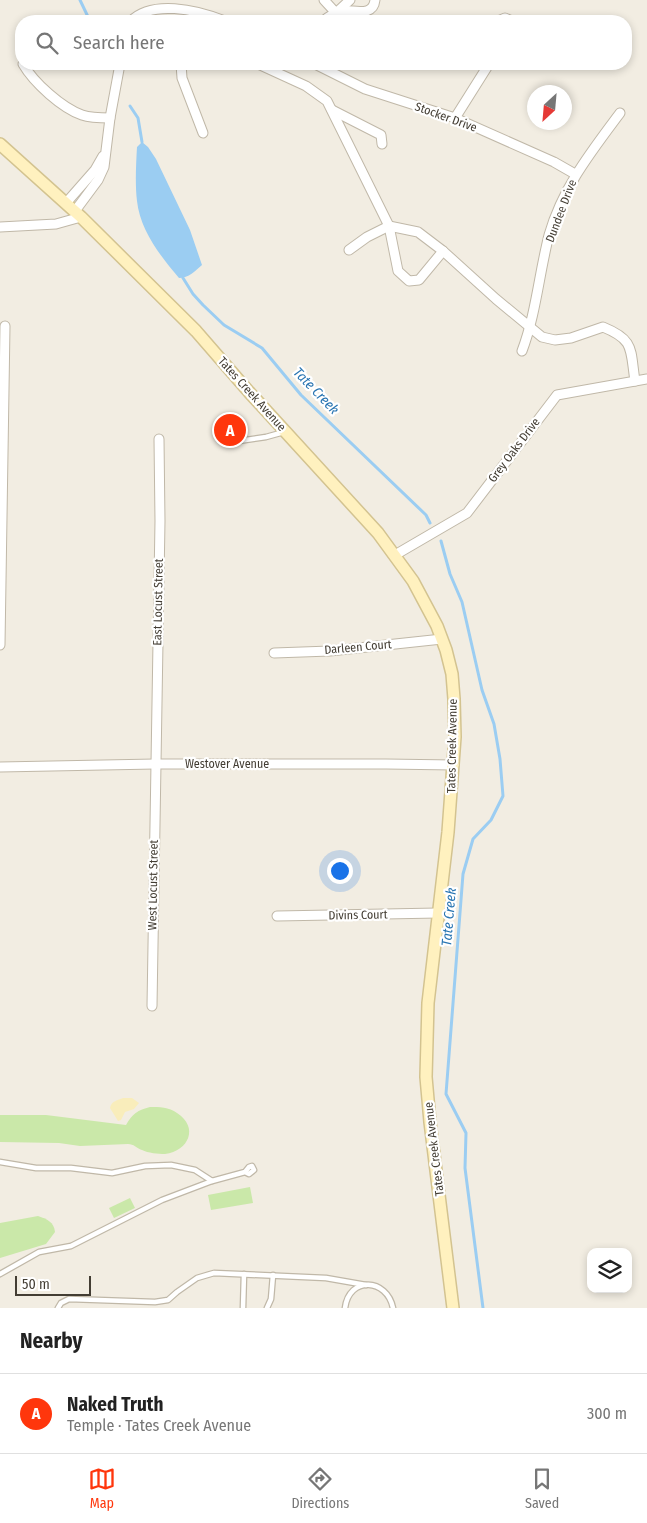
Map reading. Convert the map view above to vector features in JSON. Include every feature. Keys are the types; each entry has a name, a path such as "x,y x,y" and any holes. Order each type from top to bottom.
{"main road":[{"name":"Tates Creek Avenue","path":"0,144 78,214 196,331 378,533 395,555 426,603 442,639 452,674 454,765 428,1003 426,1077 452,1308"}],"street":[{"path":"135,15 149,4 166,0 210,15"},
{"path":"324,0 336,13"},
{"path":"333,15 350,0"},
{"path":"336,13 368,11 373,7 375,0"},
{"path":"27,70 54,97 76,112 84,116 110,118"},
{"path":"0,228 56,224 78,214 104,167 110,118 119,70"},
{"path":"181,70 182,78 204,133"},
{"path":"271,70 306,86 327,101 389,226 398,271 409,281 419,280 443,251"},
{"name":"Stocker Drive","path":"327,70 365,89 455,118 554,162 575,174"},
{"path":"455,118 485,70"},
{"path":"332,110 381,135 382,144"},
{"name":"Dundee Drive","path":"522,352 531,328 550,234 563,199 575,174 620,113"},
{"path":"66,203 105,154"},
{"path":"349,250 367,237 389,226 418,232 443,251 542,337 555,340 571,338 603,327 618,333 629,344 635,381"},
{"path":"0,645 5,326"},
{"name":"Grey Oaks Drive","path":"395,555 467,513 557,395 647,379"},
{"name":"East Locust Street","path":"155,764 160,521 158,439"},
{"name":"Darleen Court","path":"274,653 339,650 442,639"},
{"name":"Westover Avenue","path":"0,767 155,764 454,765"},
{"name":"West Locust Street","path":"152,1006 155,764"},
{"name":"Divins Court","path":"278,916 438,913"}],"lane":[{"path":"232,442 266,437 285,431"},
{"path":"0,1162 36,1168 71,1168 112,1173 145,1166 171,1165 195,1170 212,1181"},
{"path":"0,1274 39,1252 71,1246 162,1200 212,1181 245,1172"},
{"path":"58,1308 61,1303 69,1299 155,1302 168,1300 197,1278 214,1273 326,1278 366,1285 384,1291 389,1296 393,1308"},
{"path":"243,1308 244,1274"},
{"path":"268,1308 271,1299 273,1275"},
{"path":"345,1308 351,1293 366,1285"},
{"path":"168,1300 168,1308"}],"green space":[{"path":"150,1107 171,1110 184,1119 189,1131 188,1138 180,1148 173,1152 162,1154 147,1152 128,1144 80,1146 59,1143 0,1142 0,1115 46,1115 126,1125 136,1113"},
{"path":"250,1187 253,1203 211,1210 208,1195"},
{"path":"130,1198 135,1208 114,1218 109,1208"},
{"path":"38,1216 50,1221 55,1232 46,1244 0,1258 0,1223"}],"sand":[{"path":"123,1098 132,1098 139,1103 134,1109 125,1112 121,1120 118,1121 110,1108 113,1102"}],"water":[{"path":"142,142 156,159 190,230 202,265 186,277 179,278 172,270 152,242 142,222 137,201 136,181 137,147"}],"waterway":[{"name":"Tate Creek","path":"80,0 87,15"},
{"name":"Tate Creek","path":"130,106 138,118 142,142"},
{"name":"Tate Creek","path":"183,278 193,294 224,325 262,348 301,395 426,515 430,523"},
{"name":"Tate Creek","path":"441,541 450,574 462,602 482,690 494,724 500,759 503,796 491,820 473,839 463,874 446,1094 466,1133 465,1168 483,1308"}],"place":[{"name":"Naked Truth","path":"230,430"}]}
